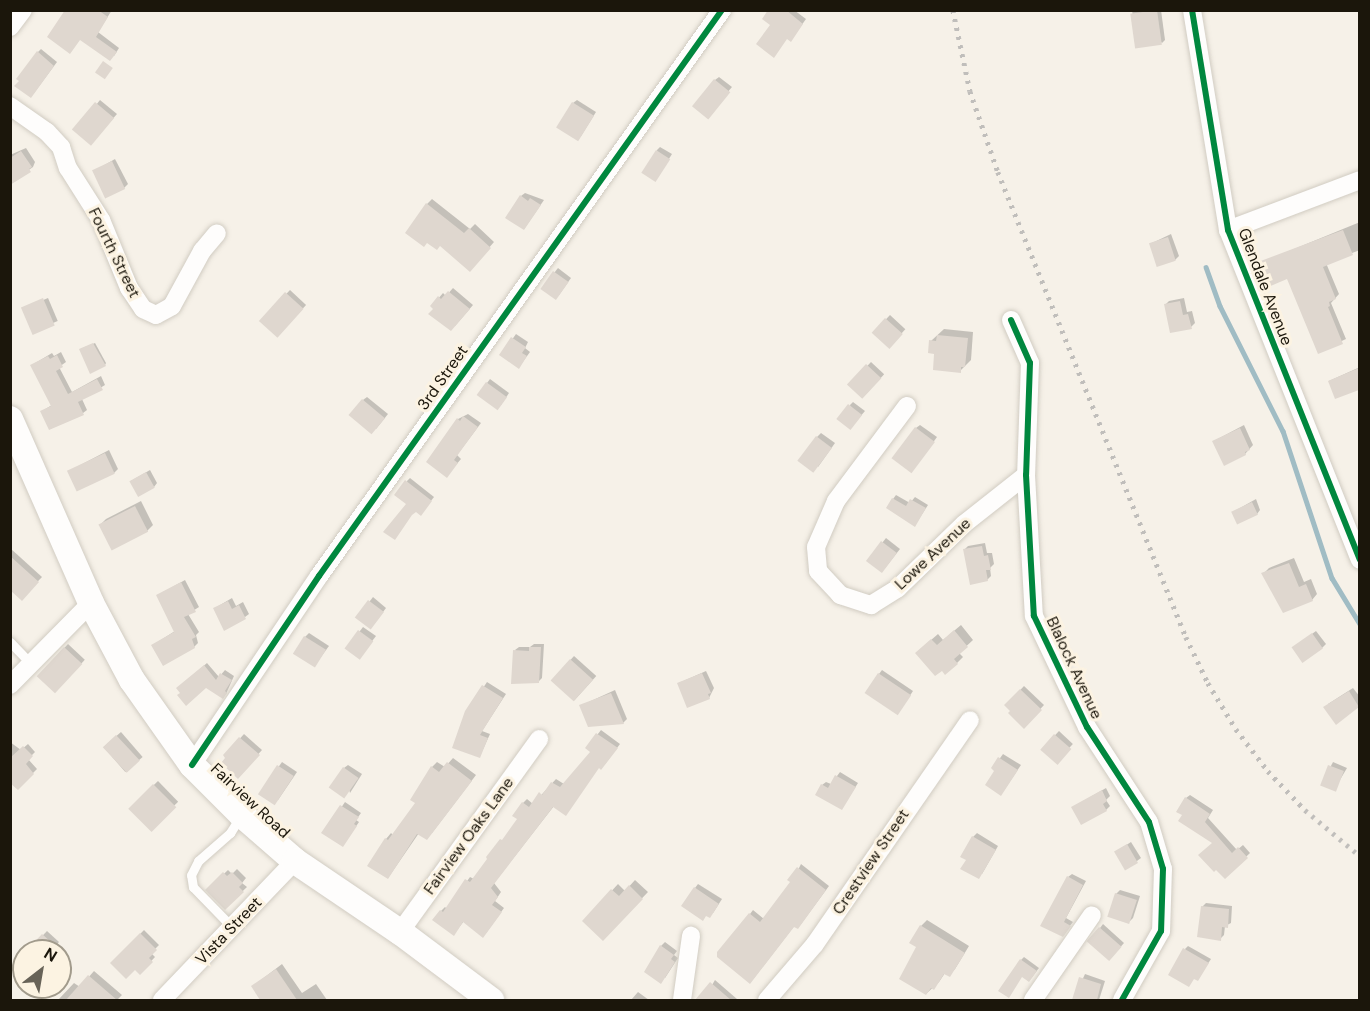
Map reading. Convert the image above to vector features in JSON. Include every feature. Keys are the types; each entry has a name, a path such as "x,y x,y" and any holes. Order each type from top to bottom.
{"main road":[{"name":"Fairview Road","path":"10,419 91,603 132,680 192,765 242,815 296,861 400,932 491,1000"}],"street":[{"path":"10,27 23,10"},
{"name":"3rd Street","path":"192,765 319,576 722,10"},
{"name":"Glendale Avenue","path":"1192,10 1228,230 1359,560"},
{"name":"Fourth Street","path":"10,106 47,132 61,147 68,168 101,220 129,288 143,309 156,315 172,306 202,251 217,233"},
{"path":"1228,230 1359,180"},
{"name":"Blalock Avenue","path":"1011,320 1030,363 1026,475 1034,616 1087,727 1149,822 1163,869 1161,931 1122,1000"},
{"name":"Lowe Avenue","path":"907,406 836,501 816,547 818,571 840,595 870,604 898,588 964,524 1026,475"},
{"path":"10,685 91,603"},
{"name":"Crestview Street","path":"767,1000 815,944 970,720"},
{"name":"Fairview Oaks Lane","path":"400,932 538,739"},
{"name":"Vista Street","path":"162,1000 296,861"},
{"path":"1033,1000 1092,915"},
{"path":"682,1000 691,936"}],"lane":[{"path":"10,642 31,664"},
{"path":"232,927 193,886 191,874 198,861 230,833 242,815"}],"building":[{"path":"65,10 98,10 108,17 96,37 117,52 110,61 80,40 70,54 47,37"},
{"path":"768,10 786,10 803,24 791,42 787,39 774,58 756,44 770,25 762,19"},
{"path":"1157,10 1162,45 1135,48 1130,14"},
{"path":"37,51 54,66 31,98 14,86 19,81 16,79"},
{"path":"103,61 113,68 105,79 95,72"},
{"path":"714,79 730,92 708,119 692,106"},
{"path":"95,102 114,118 91,146 72,130"},
{"path":"572,102 594,116 578,141 556,127"},
{"path":"656,150 670,159 656,182 641,173"},
{"path":"21,151 32,167 29,169 31,172 10,185 10,158"},
{"path":"112,161 125,189 105,198 92,170"},
{"path":"520,195 528,201 530,198 541,205 524,230 505,218"},
{"path":"426,203 464,233 469,228 491,248 470,272 440,246 437,250 427,243 424,247 405,233"},
{"path":"1343,230 1353,255 1323,267 1336,299 1329,302 1328,307 1343,344 1318,354 1287,279 1268,287 1258,262"},
{"path":"1168,237 1176,261 1157,267 1149,243"},
{"path":"553,271 569,282 556,300 540,289"},
{"path":"448,291 470,309 451,331 428,314 433,309 430,306 438,296 441,299"},
{"path":"285,292 304,309 277,338 259,321"},
{"path":"43,298 55,326 33,335 21,307"},
{"path":"1180,301 1183,315 1188,314 1192,329 1170,333 1164,304"},
{"path":"885,318 903,334 889,349 872,333"},
{"path":"937,335 968,338 965,367 961,367 961,373 933,370 934,354 928,353 929,340 936,341"},
{"path":"511,337 526,347 522,353 527,356 519,369 499,355"},
{"path":"93,343 106,366 90,374 79,349"},
{"path":"57,355 63,367 56,371 68,394 97,379 103,390 78,402 84,415 49,430 40,411 51,406 30,365 48,356 50,359"},
{"path":"866,364 881,378 862,399 847,384"},
{"path":"1359,368 1359,390 1335,399 1328,381"},
{"path":"486,382 507,397 498,410 477,395"},
{"path":"362,399 385,418 371,434 349,415"},
{"path":"848,404 862,415 850,430 836,419"},
{"path":"463,416 478,427 454,460 458,463 447,478 426,462 457,418 460,421"},
{"path":"915,427 935,442 911,473 892,458"},
{"path":"1240,428 1250,450 1245,452 1246,455 1224,466 1212,441"},
{"path":"816,436 832,448 813,473 797,461"},
{"path":"105,453 115,474 77,492 67,471"},
{"path":"146,472 155,488 138,497 129,481"},
{"path":"405,480 432,501 421,516 416,512 412,515 395,540 383,532 406,504 394,495"},
{"path":"892,498 906,506 910,499 926,508 915,527 886,508"},
{"path":"1252,502 1258,515 1237,524 1231,512"},
{"path":"135,506 148,532 112,550 98,525"},
{"path":"881,541 897,553 882,573 866,561"},
{"path":"982,546 984,556 988,555 991,570 986,570 988,581 970,585 963,549"},
{"path":"10,556 39,582 22,601 10,590"},
{"path":"1289,563 1299,587 1306,584 1313,601 1283,613 1261,573"},
{"path":"181,582 196,612 184,617 196,637 192,639 195,648 163,666 151,645 174,632 156,595"},
{"path":"368,600 384,612 371,630 355,618"},
{"path":"228,601 232,609 239,605 246,619 224,631 213,608"},
{"path":"358,630 373,641 360,660 344,649"},
{"path":"954,630 968,647 954,659 958,664 945,675 942,671 935,676 915,653 931,639 937,645"},
{"path":"1312,633 1323,649 1302,663 1292,647"},
{"path":"304,636 326,650 315,668 293,654"},
{"path":"64,647 82,664 55,693 37,676"},
{"path":"529,647 541,647 539,683 511,684 513,650 529,651"},
{"path":"570,659 593,680 574,701 551,681"},
{"path":"204,665 216,680 220,673 232,680 225,691 227,693 223,699 206,688 186,706 177,695 180,693 176,688"},
{"path":"702,673 711,693 708,694 710,699 687,708 677,683"},
{"path":"878,673 911,695 898,715 865,693"},
{"path":"482,685 503,698 480,735 488,738 480,758 452,748 465,711"},
{"path":"1020,689 1042,710 1024,729 1008,713 1010,711 1004,705"},
{"path":"1349,691 1359,707 1336,725 1323,707"},
{"path":"611,693 624,724 588,727 579,705"},
{"path":"596,733 618,748 601,770 599,768 566,816 553,807 491,888 498,897 492,905 502,912 483,938 463,922 454,936 432,920 440,910 443,912 465,879 470,882 487,859 486,857 517,819 512,816 522,802 529,807 539,792 542,795 551,782 560,787 590,752 585,748"},
{"path":"1054,734 1071,749 1058,765 1040,750"},
{"path":"116,735 140,761 127,773 103,747"},
{"path":"239,737 260,755 238,779 221,763 225,758 223,755"},
{"path":"23,746 33,756 26,764 34,774 18,790 10,783 10,758"},
{"path":"998,757 1018,770 1001,796 985,785 994,771 991,768"},
{"path":"447,762 472,781 427,840 417,834 388,879 367,866 385,838 388,840 415,803 410,800 431,766 439,772"},
{"path":"277,765 294,776 275,805 258,794"},
{"path":"1328,765 1344,771 1336,792 1320,786"},
{"path":"343,767 359,778 344,798 329,787"},
{"path":"835,775 856,787 842,810 815,795 821,784 828,788"},
{"path":"153,784 176,807 152,832 128,809"},
{"path":"1102,790 1107,801 1103,804 1107,811 1081,825 1071,807"},
{"path":"1185,797 1210,814 1205,822 1232,853 1238,847 1248,858 1225,879 1216,870 1214,872 1198,855 1212,843 1178,821 1182,815 1176,812"},
{"path":"340,805 359,817 354,824 357,826 343,847 321,833"},
{"path":"972,836 996,850 979,879 960,869 966,860 960,857"},
{"path":"1127,844 1138,863 1125,871 1114,851"},
{"path":"797,867 826,890 798,929 794,927 750,984 717,957 717,952 749,913 760,922 790,882 787,880"},
{"path":"223,872 227,876 232,872 243,883 239,887 244,892 225,910 205,890"},
{"path":"1067,876 1083,885 1064,922 1071,926 1063,937 1040,926"},
{"path":"629,885 643,899 603,941 582,921 611,889 619,896"},
{"path":"694,887 719,904 710,918 706,916 703,921 681,906"},
{"path":"1115,893 1137,900 1129,924 1107,917"},
{"path":"1201,906 1229,909 1228,928 1222,927 1221,941 1197,937"},
{"path":"920,925 965,953 950,977 944,974 934,990 931,988 926,995 899,979 916,947 909,943"},
{"path":"1099,927 1122,947 1109,961 1087,941"},
{"path":"140,933 157,950 149,958 153,962 140,975 135,970 126,979 110,963"},
{"path":"42,934 48,939 37,939"},
{"path":"660,945 674,955 671,959 675,962 661,984 644,972"},
{"path":"1183,948 1209,963 1198,981 1194,979 1189,987 1168,975"},
{"path":"1020,959 1037,971 1029,982 1022,977 1009,998 998,991"},
{"path":"276,969 297,1000 260,1000 251,986"},
{"path":"88,975 117,1000 66,1000 72,999 72,993"},
{"path":"1079,977 1101,984 1097,1000 1072,1000"},
{"path":"710,982 731,1000 695,1000"}],"waterway":[{"path":"1206,267 1220,306 1283,431 1332,578 1360,624"}],"railway":[{"path":"953,10 970,91 998,172 1186,637 1208,683 1236,729 1268,771 1305,810 1360,856"}],"cycle path":[{"path":"192,765 319,576 722,10"},
{"path":"1192,10 1228,230 1360,560"},
{"path":"1011,320 1030,363 1026,475 1034,616 1087,727 1149,822 1163,869 1161,931 1122,1000"}]}
